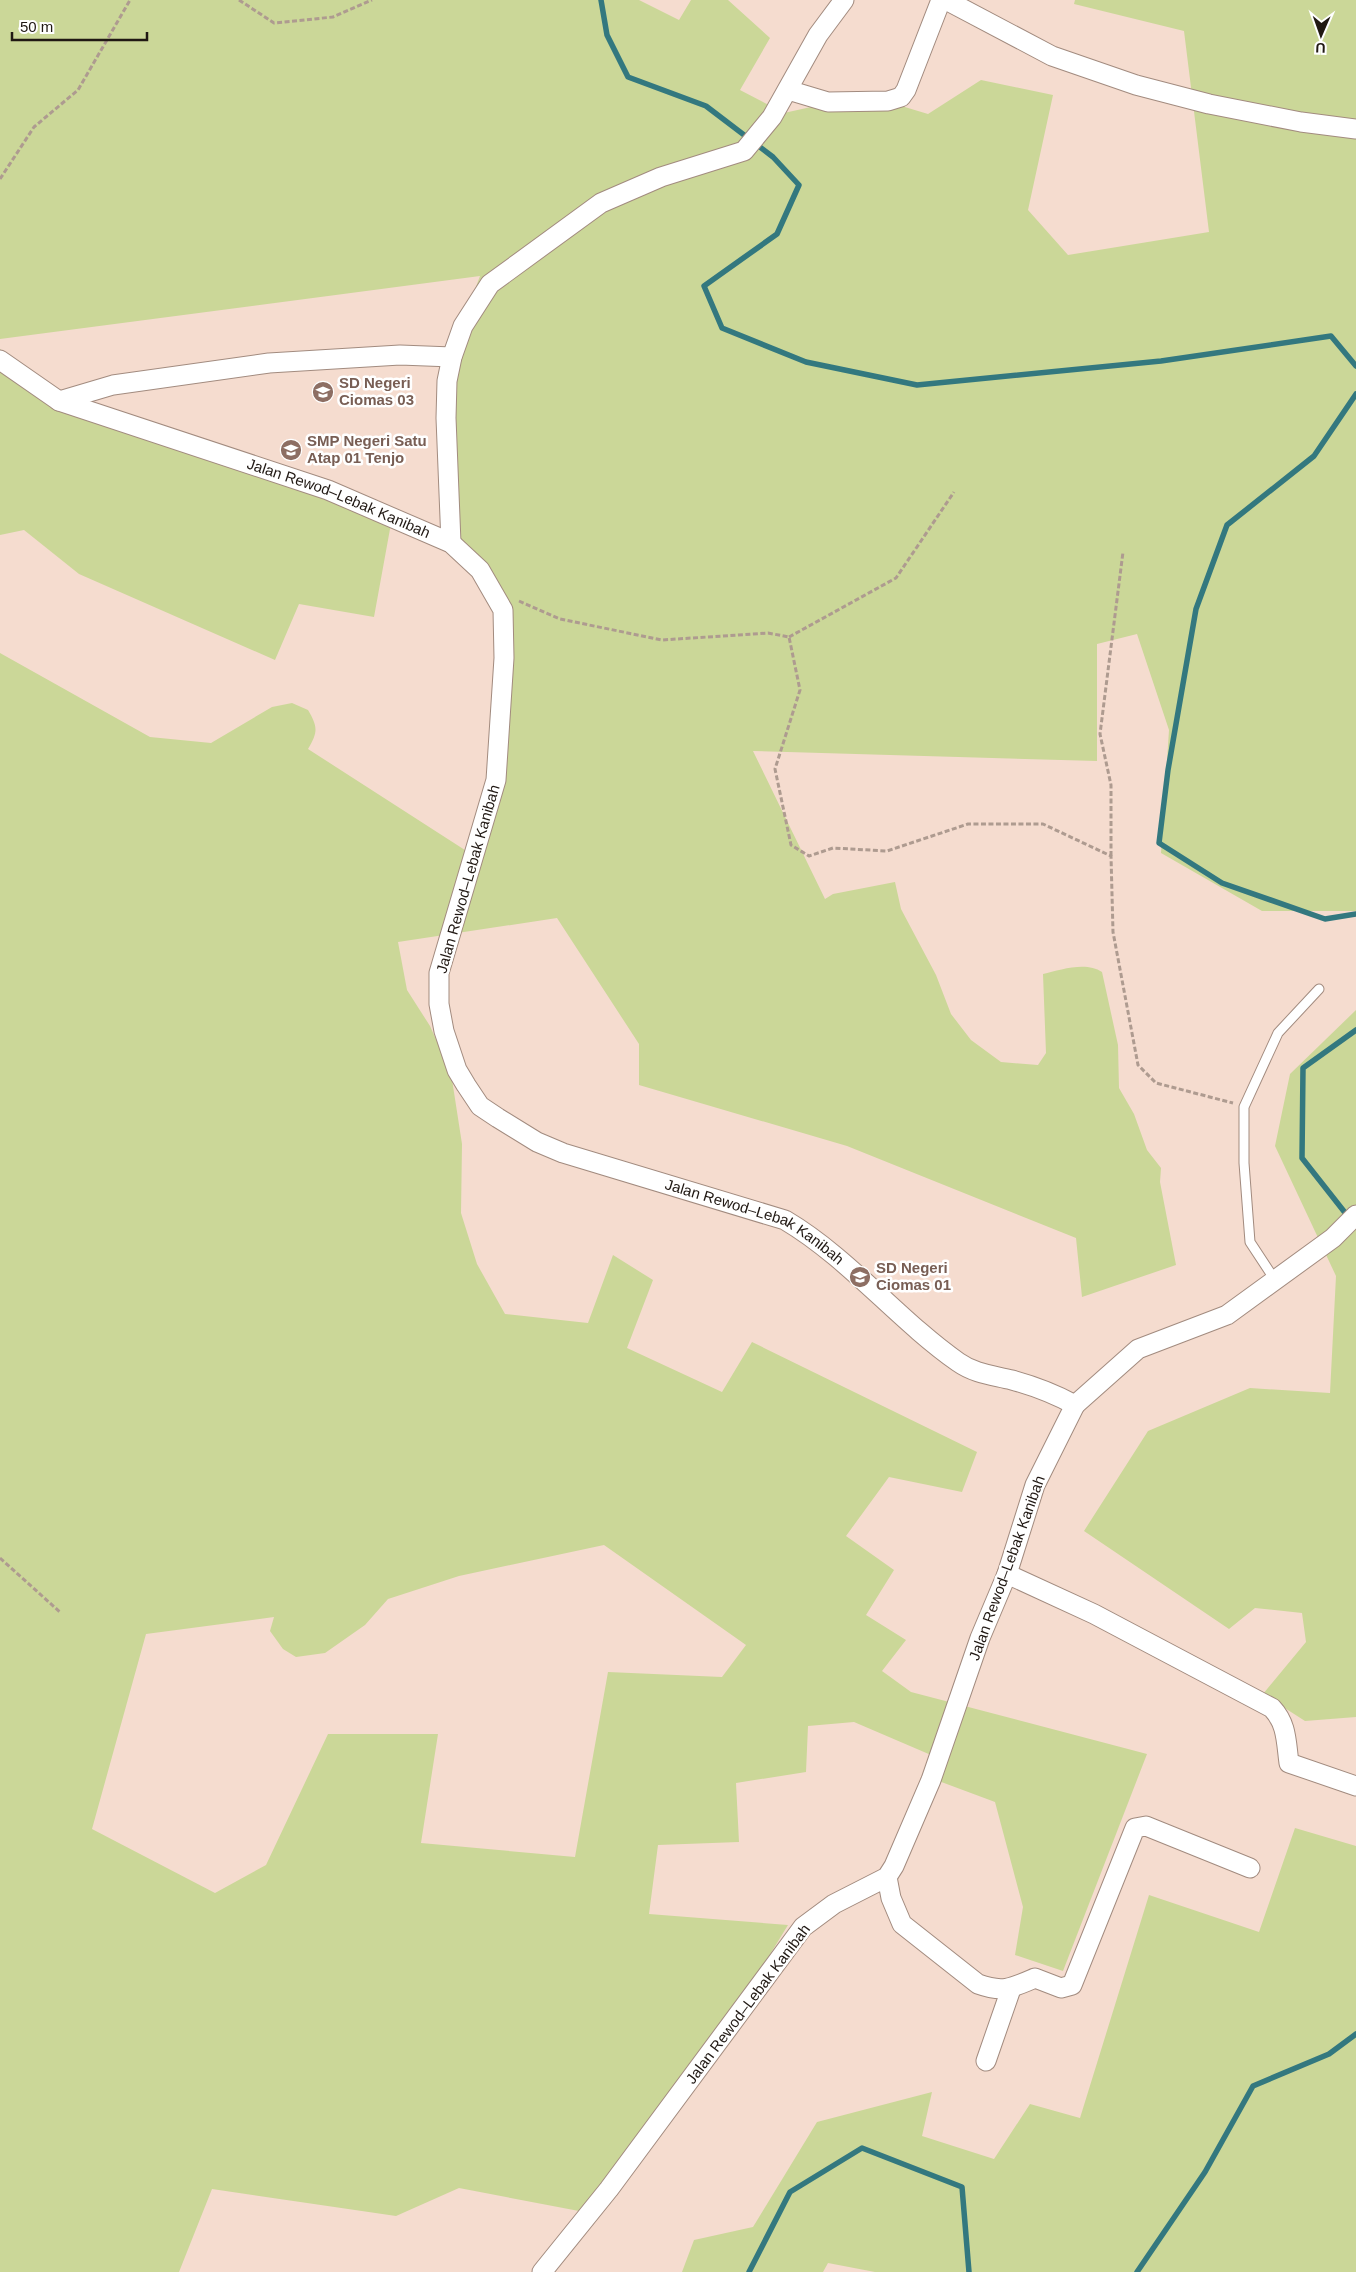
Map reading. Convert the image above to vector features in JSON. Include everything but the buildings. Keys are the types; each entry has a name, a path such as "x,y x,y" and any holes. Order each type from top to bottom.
{"street":[{"path":"451,544 446,418 447,381 452,357 463,326 490,284 601,203 661,177 744,151 772,117 818,35 844,0"},
{"path":"788,90 828,102 888,101 901,97 906,90 941,0"},
{"path":"946,0 1052,56 1136,85 1209,104 1301,122 1356,129"},
{"path":"59,401 112,385 269,363 400,355 452,357"},
{"name":"Jalan Rewod–Lebak Kanibah","path":"0,360 59,401 328,490 451,544 480,570 503,610 504,658 496,780 439,973 438,1004 457,1070 480,1106 537,1142 563,1153 784,1220 805,1232 881,1296 919,1332 959,1363 975,1373 1012,1380 1047,1391 1075,1405 1035,1485 1007,1574 980,1638 930,1780 894,1866 887,1877 834,1904 803,1927 609,2189 542,2272"},
{"path":"1075,1405 1138,1349 1227,1315 1333,1238 1356,1215"},
{"path":"1007,1574 1094,1614 1272,1708 1281,1718 1284,1726 1289,1763 1356,1786"},
{"path":"887,1877 892,1898 902,1924 978,1984 993,1989 1010,1989 1035,1978 1061,1988 1072,1985 1135,1828 1146,1826 1250,1868"},
{"path":"986,2061 1010,1989"}],"lane":[{"path":"1275,1280 1250,1242 1244,1163 1244,1106 1278,1033 1319,989"}],"path":[{"path":"0,178 34,127 78,90 130,0"},
{"path":"239,0 274,23 332,16 372,0"},
{"path":"517,600 560,619 662,640 768,633 789,637 896,578 954,492"},
{"path":"1123,552 1100,734 1110,785 1113,932 1138,1065 1156,1083 1244,1106"},
{"path":"789,637 800,690 775,769 791,845 809,856 833,848 887,851 968,824 1042,824 1111,856"},
{"path":"0,1558 61,1613"}],"green space":[{"path":"0,0 639,0 679,20 691,0 728,0 770,38 740,90 784,113 865,95 928,114 981,80 1053,95 1028,210 1068,255 1209,232 1184,31 1074,4 1075,0 1356,0 1356,911 1262,911 1161,853 1169,730 1137,634 1097,644 1097,761 753,751 825,899 833,894 895,882 901,909 936,975 951,1014 971,1040 1001,1062 1038,1065 1046,1053 1043,974 1081,967 1088,967 1102,972 1118,1045 1119,1088 1134,1114 1147,1150 1161,1168 1160,1182 1176,1265 1082,1297 1076,1238 847,1146 639,1085 639,1044 557,918 398,942 407,990 430,1026 451,1073 462,1144 461,1213 477,1264 505,1314 588,1323 613,1255 653,1280 627,1348 722,1392 752,1342 977,1452 962,1492 889,1477 846,1536 894,1570 866,1615 906,1640 882,1671 911,1692 1147,1754 1063,1971 1015,1955 1023,1907 995,1802 936,1780 931,1755 854,1722 808,1726 806,1772 736,1783 739,1842 658,1845 649,1914 788,1925 656,2141 600,2215 459,2188 396,2216 212,2189 179,2272 0,2272 0,653 150,737 211,743 272,707 292,703 308,710 314,721 316,730 308,749 468,852 484,805 513,673 505,601 452,544 449,360 480,276 0,339","holes":["604,1545 746,1645 722,1677 608,1672 575,1857 421,1843 438,1734 328,1734 266,1865 215,1893 92,1829 146,1634 274,1617 270,1631 283,1649 296,1657 325,1653 365,1625 388,1599 459,1576"]},
{"path":"0,349 47,392 392,518 374,617 299,604 275,660 79,574 24,530 0,535"},
{"path":"1356,1010 1356,1717 1305,1721 1263,1694 1306,1642 1302,1613 1255,1608 1229,1629 1084,1531 1148,1431 1250,1388 1330,1393 1336,1276 1275,1146 1290,1074"},
{"path":"1295,1828 1356,1846 1356,2272 875,2272 828,2263 823,2272 682,2272 694,2240 753,2227 817,2122 932,2092 922,2136 994,2159 1030,2104 1080,2118 1149,1895 1259,1932"}],"waterway":[{"path":"601,0 607,35 628,77 706,106 773,157 799,185 777,234 704,286 722,328 806,362 917,385 1161,361 1331,336 1356,366"},
{"path":"1356,394 1314,456 1227,525 1196,609 1168,770 1159,843 1222,883 1325,919 1356,914"},
{"path":"1350,1219 1302,1158 1303,1068 1356,1030"},
{"path":"1137,2272 1205,2172 1253,2086 1329,2054 1356,2034"},
{"path":"749,2272 790,2192 862,2148 962,2187 969,2272"}],"place":[{"name":"SD Negeri Ciomas 03","path":"323,392"},
{"name":"SMP Negeri Satu Atap 01 Tenjo","path":"291,450"},
{"name":"SD Negeri Ciomas 01","path":"860,1277"}]}
